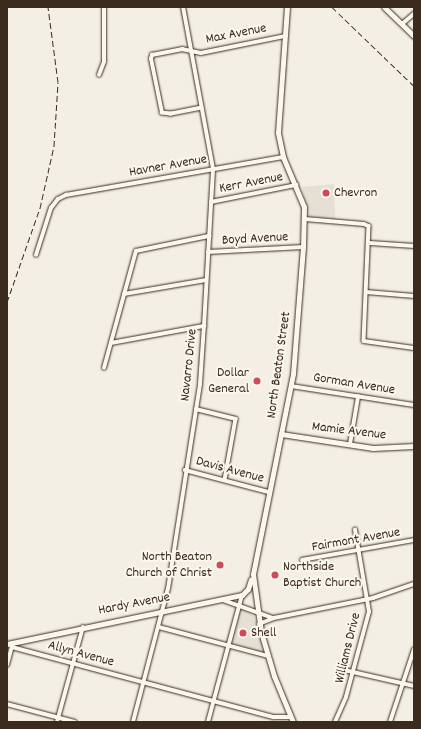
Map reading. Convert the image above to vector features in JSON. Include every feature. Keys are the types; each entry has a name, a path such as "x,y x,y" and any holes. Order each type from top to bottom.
{"main road":[{"name":"North Beaton Street","path":"287,7 278,123 283,157 302,200 305,219 291,386 253,574 259,624 268,656 292,720"},
{"path":"384,7 414,36"},
{"name":"Mamie Avenue","path":"281,434 383,449 414,446"},
{"path":"242,595 248,589 253,574"},
{"name":"Hardy Avenue","path":"10,644 83,626 242,595"}],"street":[{"path":"99,75 104,62 104,7"},
{"name":"Navarro Drive","path":"133,722 164,610 185,470 196,409 204,326 213,169 183,7"},
{"path":"402,24 414,14"},
{"name":"Max Avenue","path":"202,108 171,114 162,113 155,83 152,55 182,49 201,53 285,36"},
{"name":"Havner Avenue","path":"36,255 51,208 58,199 66,194 283,157"},
{"name":"Kerr Avenue","path":"211,202 296,185"},
{"path":"305,219 367,224 370,230 370,243 364,340 369,344 414,348"},
{"path":"104,368 136,251 209,236"},
{"path":"370,243 414,246"},
{"name":"Boyd Avenue","path":"208,252 303,248"},
{"path":"124,294 206,280"},
{"path":"366,292 414,296"},
{"path":"111,343 204,326"},
{"name":"Gorman Avenue","path":"291,386 414,405"},
{"path":"350,444 358,397"},
{"path":"196,409 236,419 225,480"},
{"name":"Davis Avenue","path":"185,470 269,492"},
{"name":"Williams Drive","path":"335,722 354,672 367,623 368,599 355,530"},
{"name":"Fairmont Avenue","path":"302,560 414,540"},
{"path":"259,624 274,618 368,599 414,584"},
{"path":"208,722 242,595"},
{"path":"220,599 274,618"},
{"path":"57,722 83,626"},
{"path":"159,627 268,656"},
{"path":"7,665 10,644"},
{"name":"Allyn Avenue","path":"10,644 74,663 274,717 292,720"},
{"path":"390,722 414,650"},
{"path":"340,669 414,686"},
{"path":"7,704 75,722"}],"shaded area":[{"path":"334,184 335,219 309,217 302,187"},
{"path":"241,609 254,616 265,654 231,645"}],"railway":[{"path":"7,302 40,208 54,146 58,82 48,7"},
{"path":"332,7 414,86"}],"place":[{"name":"Chevron","path":"326,193"},
{"name":"Dollar General","path":"257,381"},
{"name":"North Beaton Church of Christ","path":"220,565"},
{"name":"Northside Baptist Church","path":"275,575"},
{"name":"Shell","path":"243,633"}]}
